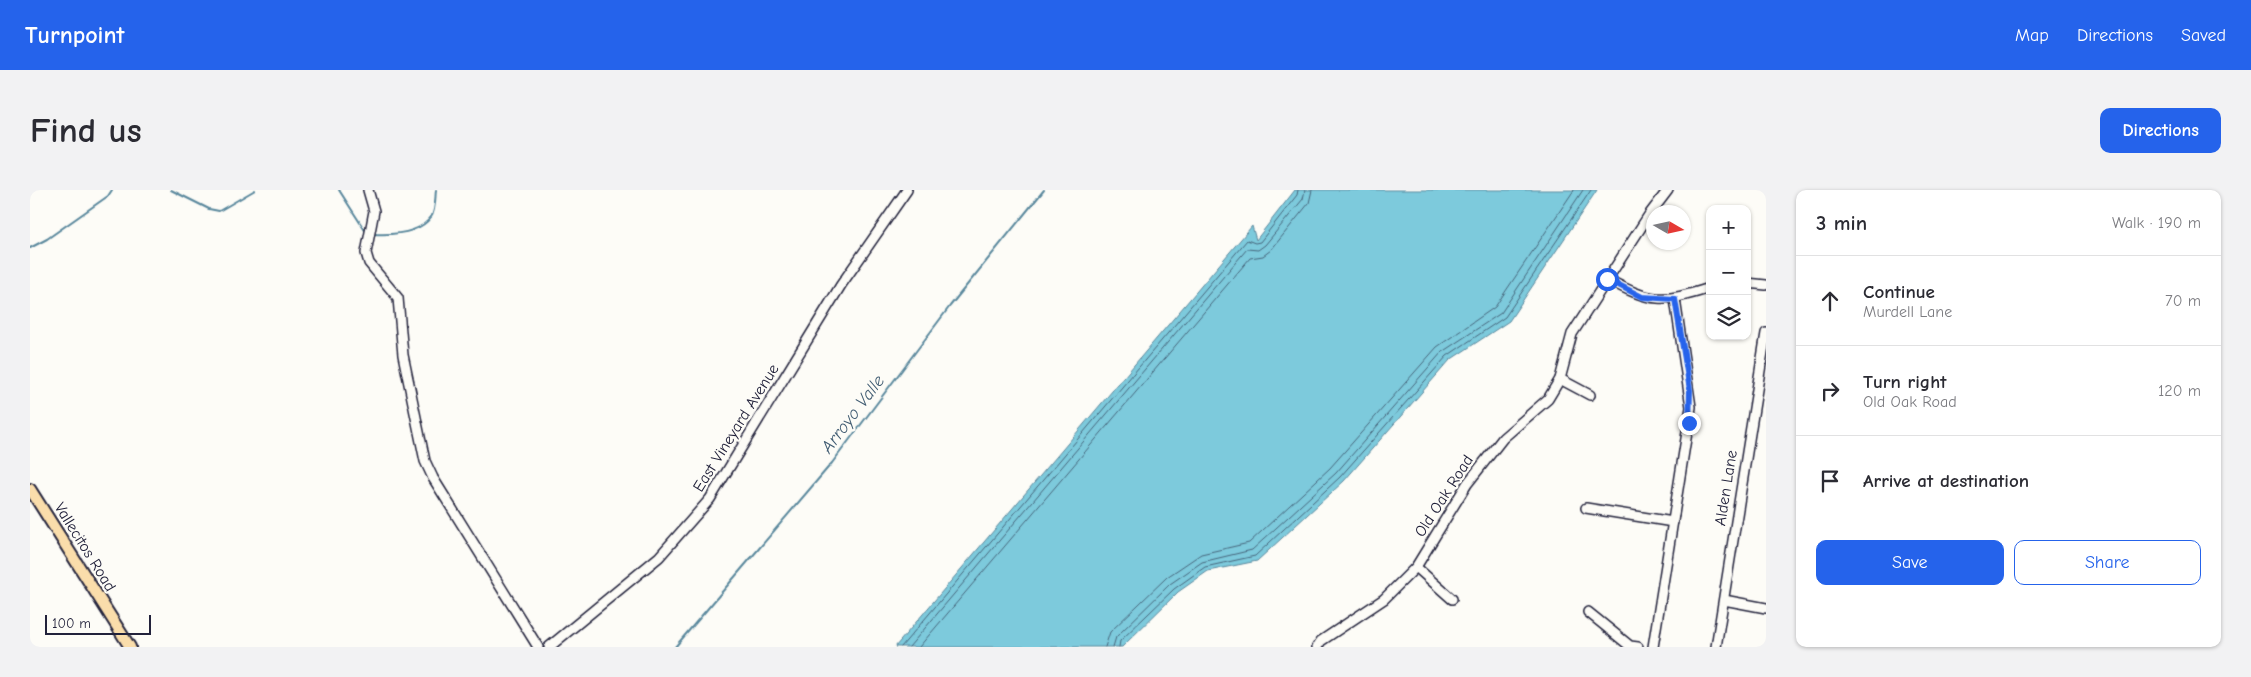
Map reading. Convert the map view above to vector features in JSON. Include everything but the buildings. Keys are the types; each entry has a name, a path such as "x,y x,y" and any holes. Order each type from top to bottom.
{"main road":[{"name":"Vallecitos Road","path":"30,489 130,647"}],"street":[{"path":"368,190 374,212 366,253 369,264 398,298 403,355 425,461 433,478 538,647"},
{"name":"East Vineyard Avenue","path":"549,647 659,557 710,499 841,284 906,190"},
{"name":"Old Oak Road","path":"1316,647 1384,599 1416,567 1467,484 1503,438 1548,399 1560,379 1572,334 1668,190"},
{"path":"1607,279 1642,297 1675,299 1706,289"},
{"path":"1751,283 1766,285"},
{"path":"1653,647 1691,407 1675,299"},
{"name":"Alden Lane","path":"1716,647 1766,333"},
{"path":"1560,379 1590,395"},
{"path":"1586,508 1673,522"},
{"path":"1416,567 1452,600"},
{"path":"1724,600 1766,608"},
{"path":"1588,612 1630,646 1638,647"}],"water":[{"path":"1295,190 1597,190 1509,321 1450,360 1344,481 1257,561 1208,571 1178,592 1122,647 895,647 1252,226 1256,240"}],"waterway":[{"path":"30,248 47,239 108,196 112,190"},
{"path":"171,190 209,209 219,211 255,190"},
{"path":"339,190 366,232"},
{"path":"373,234 405,232 426,223 434,211 436,190"},
{"name":"Arroyo Valle","path":"675,647 832,463 950,306 1044,190"}],"route":[{"path":"1607,279 1642,297 1675,299 1690,390 1691,407 1689,423"}]}
